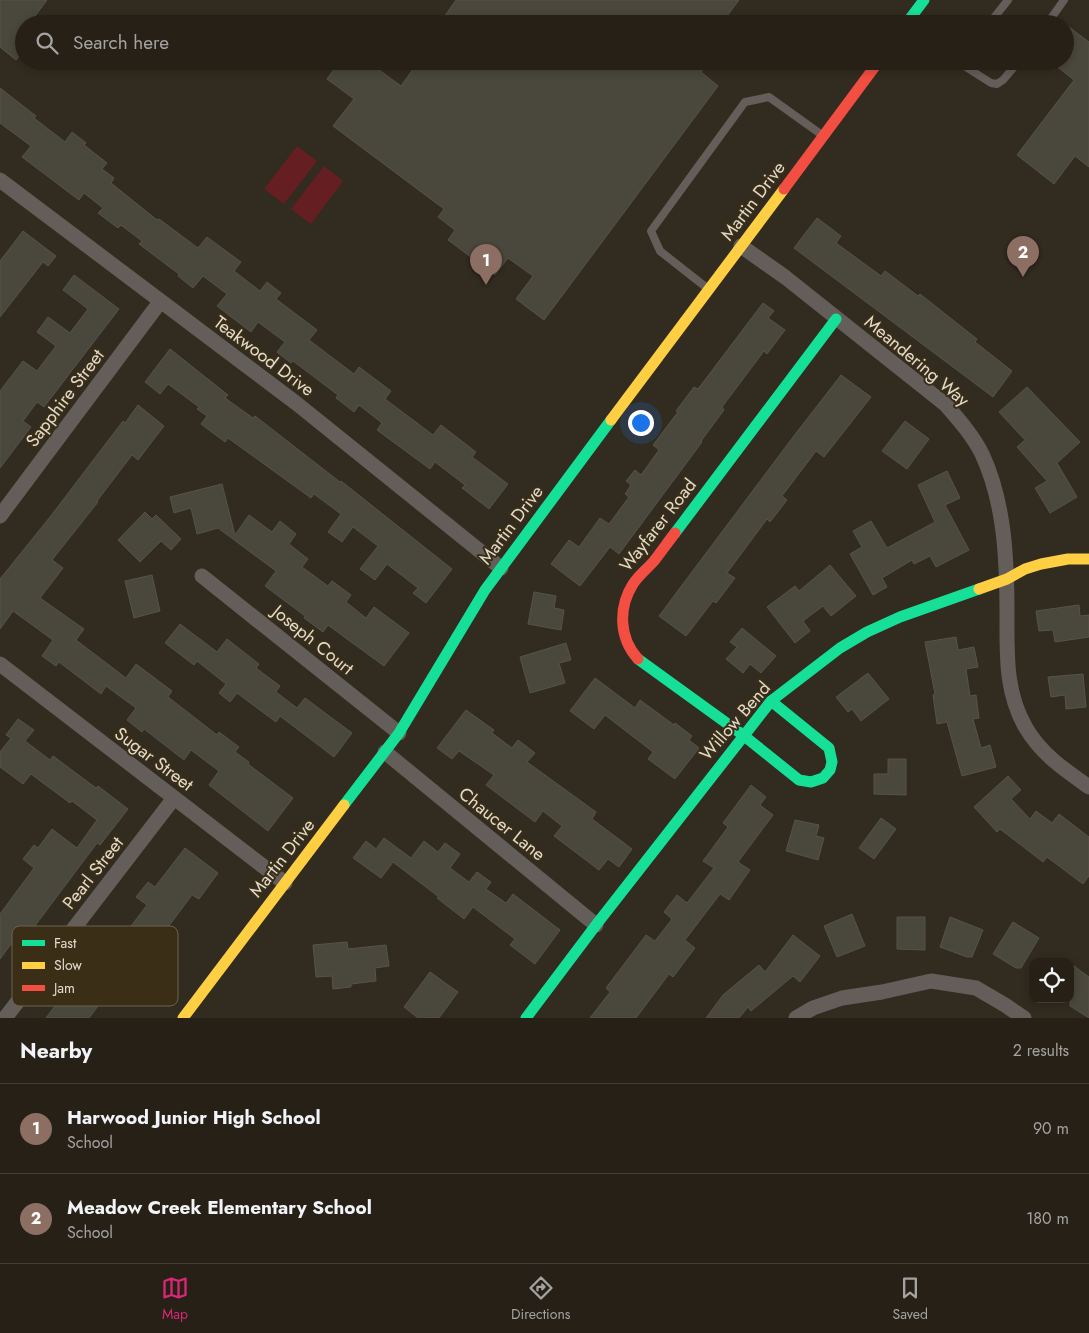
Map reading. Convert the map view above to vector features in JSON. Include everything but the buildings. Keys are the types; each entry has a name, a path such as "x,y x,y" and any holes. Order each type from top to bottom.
{"street":[{"path":"914,15 924,0"},
{"name":"Martin Drive","path":"184,1018 399,733 484,590 872,70"},
{"name":"Teakwood Drive","path":"3,188 296,403 501,568"},
{"name":"Meandering Way","path":"741,246 785,277 946,406 974,441 989,472 998,502 1005,544 1008,672 1015,705 1026,729 1046,755 1089,788"},
{"name":"Sapphire Street","path":"0,516 160,302"},
{"name":"Wayfarer Road","path":"771,701 828,748 832,762 828,773 817,781 799,780 743,735 637,658 631,650 624,633 623,604 630,589 658,557 836,319"},
{"name":"Willow Bend","path":"526,1018 771,701 826,658 866,632 912,612 1007,579 1025,569 1068,559 1089,559"},
{"name":"Joseph Court","path":"202,576 399,733"},
{"name":"Sugar Street","path":"0,664 285,883"},
{"name":"Chaucer Lane","path":"385,752 596,925"},
{"name":"Pearl Street","path":"76,926 174,798"},
{"path":"796,1018 813,1008 842,998 882,992 931,981 976,988 1024,1018"},
{"name":"Pearl Street","path":"5,1018 14,1006"}],"lane":[{"path":"996,15 1008,0"},
{"path":"1053,15 1064,0"},
{"path":"972,70 991,83 997,84 1011,70"},
{"path":"709,289 660,251 651,231 744,102 769,97 823,136"}],"shaded area":[{"path":"297,146 317,161 284,204 264,189"},
{"path":"324,166 343,181 311,224 291,209"}],"traffic: fast":[{"path":"913,15 924,0"},
{"path":"675,533 836,319"},
{"path":"344,805 399,733 485,590 611,420"},
{"path":"526,1018 771,701 840,648 867,632 900,617 979,589"},
{"path":"638,659 743,735 799,780 811,782 823,778 830,770 832,762 829,748 771,701"}],"traffic: slow":[{"path":"611,420 784,189"},
{"path":"979,589 1041,564 1068,559 1089,559"},
{"path":"183,1018 344,805"}],"traffic: jam":[{"path":"784,189 872,70"},
{"path":"638,659 627,642 624,632 623,613 625,603 633,584 654,561 675,533"}],"place":[{"name":"Meadow Creek Elementary School","path":"1023,277"},
{"name":"Harwood Junior High School","path":"486,285"}]}
